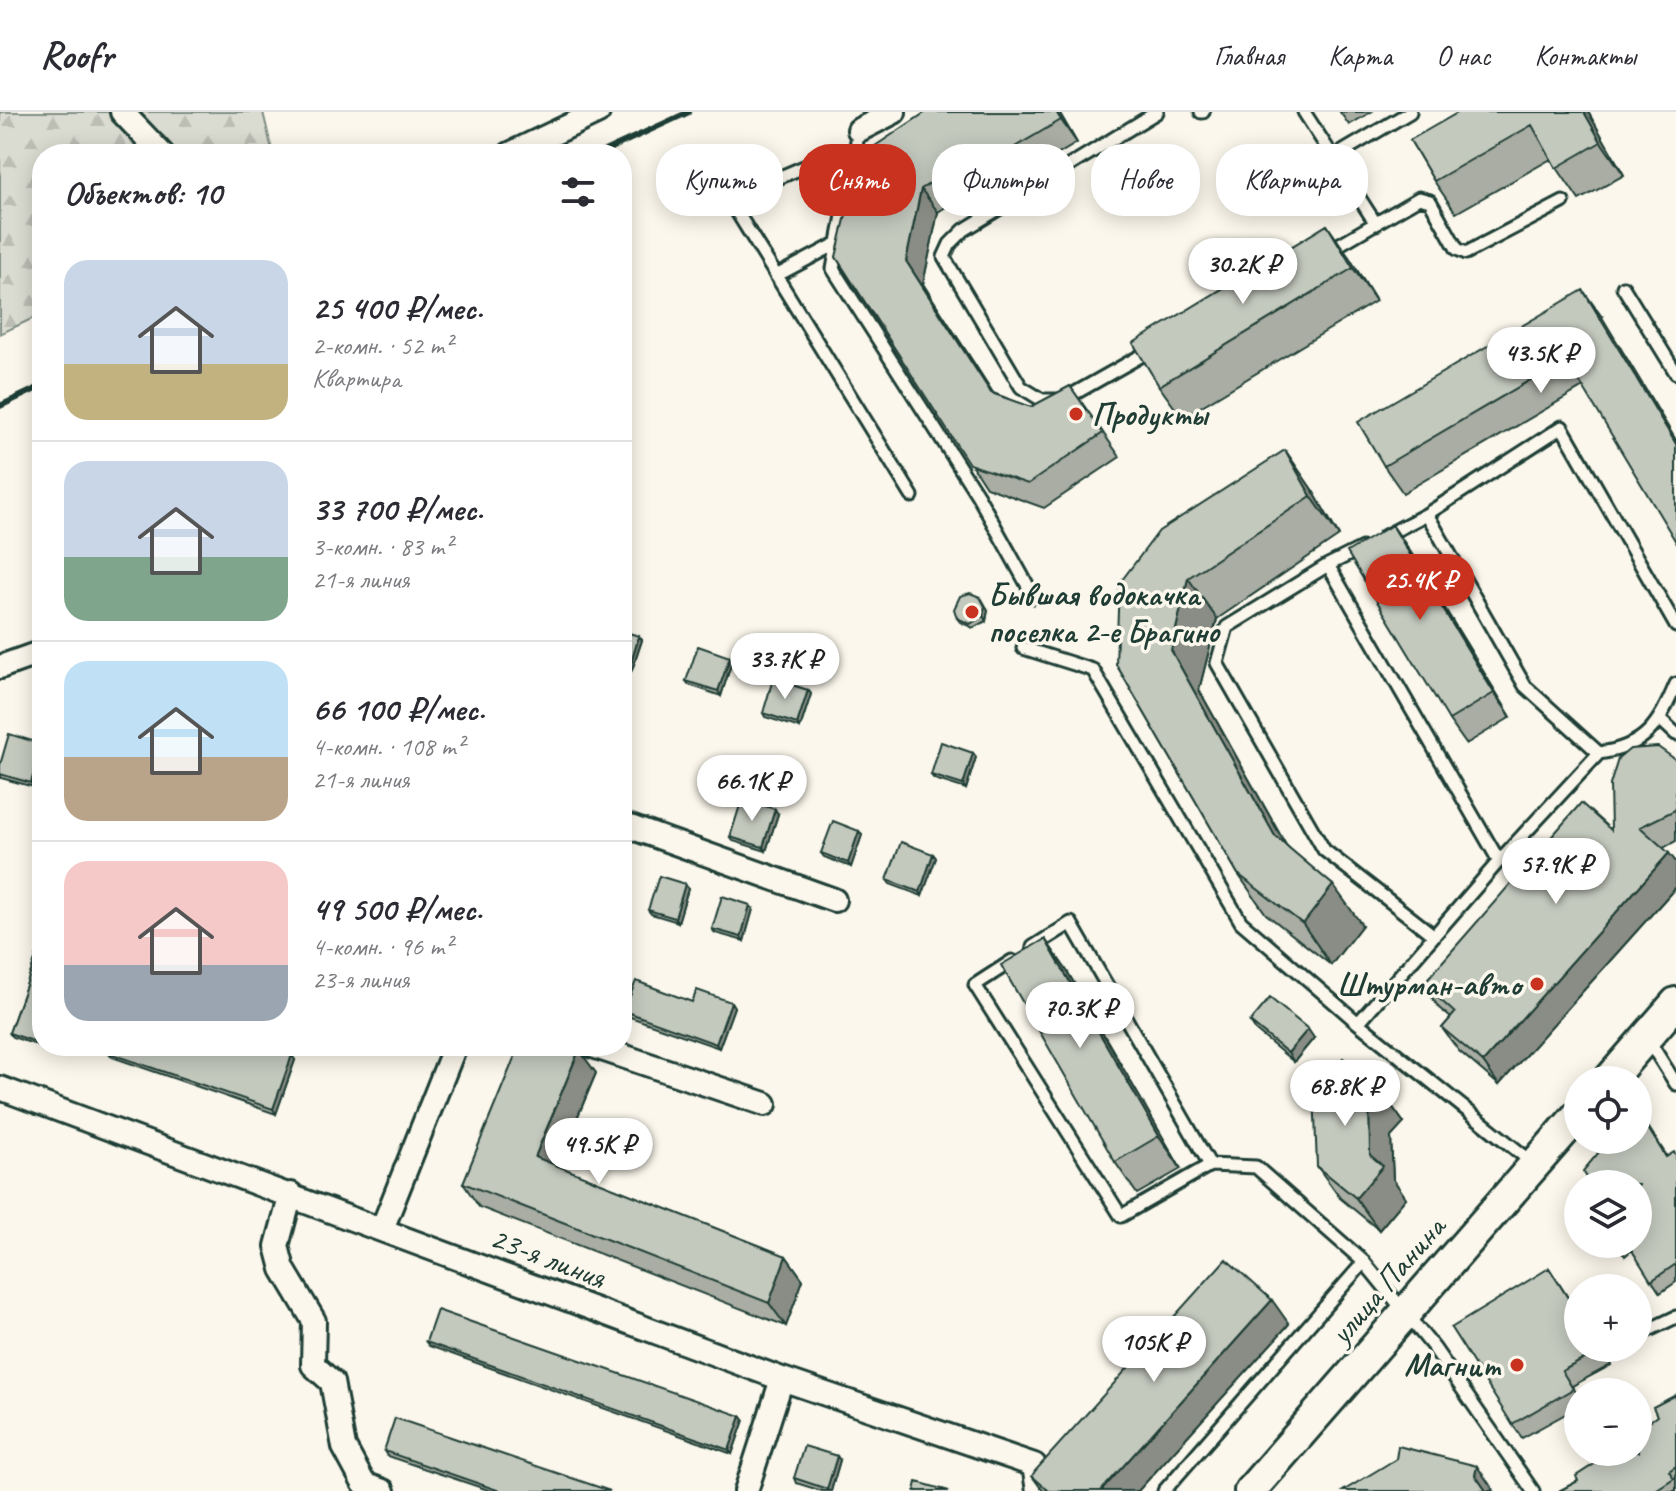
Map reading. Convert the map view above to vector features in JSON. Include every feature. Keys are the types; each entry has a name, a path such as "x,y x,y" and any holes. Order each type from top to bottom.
{"street":[{"path":"122,112 152,144"},
{"path":"531,144 598,112"},
{"path":"859,130 894,112"},
{"path":"0,667 32,656"},
{"path":"632,828 834,900"},
{"path":"1621,1066 1676,1003"},
{"path":"382,1229 451,1056"},
{"path":"623,1056 765,1104"},
{"name":"23-я линия","path":"0,1088 782,1379 1034,1465 1038,1491"},
{"name":"улица Панина","path":"1250,1491 1564,1131"},
{"path":"291,1194 277,1246 283,1269 314,1321 313,1365 332,1382 344,1447 364,1484 383,1491"},
{"path":"746,1491 782,1379"}],"lane":[{"path":"1157,112 964,230 950,244 944,257 1021,387 1042,400 1063,400 1169,340"},
{"path":"1304,112 1323,144"},
{"path":"1356,144 1410,112"},
{"path":"859,130 833,269 978,496 1034,597"},
{"path":"799,169 729,199 912,496"},
{"path":"1321,255 1425,198 1457,249 1466,253 1563,202"},
{"path":"1368,212 1376,224"},
{"path":"776,276 838,243"},
{"path":"1623,287 1676,373"},
{"path":"1433,935 1324,850 1217,663 1227,627 1328,565 1427,514 1562,427 1676,626"},
{"path":"1427,514 1525,686 1599,753"},
{"path":"1328,565 1499,861"},
{"path":"1023,648 1093,670 1241,922 1358,1023 1535,1164"},
{"path":"1358,1023 1499,861 1599,753 1625,749 1661,720 1676,684"},
{"path":"1661,720 1676,734"},
{"path":"1210,1165 1071,923 975,985 1121,1216 1210,1165 1256,1167 1364,1262 1407,1312 1533,1491"},
{"path":"1646,1038 1676,1084"},
{"path":"1164,1491 1364,1262"},
{"path":"1652,1328 1676,1317"}],"green space":[{"path":"0,112 263,112 271,144 32,144 32,319 0,334"}],"building":[{"path":"926,112 1056,112 1061,120 1020,144 932,144 932,182 921,189 916,213 916,144 878,144"},
{"path":"1459,112 1584,112 1601,142 1556,168 1532,125 1434,181 1410,140"},
{"path":"846,216 915,216 906,261 991,393 1031,407 1070,386 1103,433 1028,484 969,464 836,257"},
{"path":"1327,225 1353,268 1159,386 1133,343"},
{"path":"1583,290 1676,444 1676,542 1566,359 1384,466 1358,422"},
{"path":"1285,450 1311,496 1188,578 1171,650 1275,836 1333,885 1303,924 1238,874 1116,664 1119,584 1159,531"},
{"path":"1392,525 1494,693 1449,720 1347,552"},
{"name":"Бывшая водокачка поселка 2-е Брагино","path":"970,593 980,597 985,606 983,616 970,624 957,618 954,609 960,596"},
{"path":"632,634 639,636 632,659"},
{"path":"698,646 730,657 718,691 686,681"},
{"path":"773,679 808,690 797,724 763,713"},
{"path":"9,734 32,741 31,783 0,774"},
{"path":"941,742 973,753 963,785 931,775"},
{"path":"1658,747 1676,760 1676,808 1640,827 1669,853 1483,1062 1442,1028 1455,1013 1423,984 1581,803 1611,830 1610,785 1618,759 1630,749"},
{"path":"742,799 775,809 763,847 730,837"},
{"path":"833,821 859,831 848,863 821,853"},
{"path":"901,842 933,854 920,892 887,880"},
{"path":"659,876 685,884 675,918 648,910"},
{"path":"722,896 750,905 741,937 712,929"},
{"path":"1045,939 1159,1136 1115,1162 1001,965"},
{"path":"32,969 32,1041 9,1033"},
{"path":"636,981 692,1002 697,990 731,1002 716,1044 632,1014 632,991"},
{"path":"1270,998 1308,1029 1288,1053 1250,1022"},
{"path":"118,1056 292,1056 273,1109"},
{"path":"515,1056 577,1056 535,1157 786,1256 769,1303 463,1183"},
{"path":"1343,1058 1381,1091 1369,1105 1370,1155 1383,1166 1356,1198 1317,1166 1314,1091"},
{"path":"1652,1134 1666,1157 1674,1152 1676,1264 1652,1280 1652,1274 1647,1274 1637,1258 1652,1258 1652,1170 1584,1170 1597,1154 1652,1154"},
{"path":"1226,1259 1272,1300 1101,1491 1049,1491 1032,1476 1035,1471"},
{"name":"Магнит","path":"1549,1268 1564,1292 1564,1362 1579,1362 1562,1371 1566,1378 1564,1394 1512,1424 1451,1328"},
{"path":"437,1310 741,1416 729,1450 426,1342"},
{"path":"1676,1395 1676,1466 1669,1471 1674,1478 1654,1491 1559,1491 1578,1481 1576,1476 1591,1466 1652,1466 1652,1419 1657,1416 1653,1407"},
{"path":"395,1418 610,1491 500,1491 384,1451"},
{"path":"804,1446 837,1456 827,1489 794,1478"},
{"path":"1398,1446 1477,1466 1475,1475 1486,1491 1343,1491 1396,1459"},
{"path":"917,1482 949,1491 915,1491"}],"railway":[{"path":"620,144 689,112"},
{"path":"0,406 32,391"}],"place":[{"name":"Продукты","path":"1076,414"},
{"name":"Бывшая водокачка поселка 2-е Брагино","path":"972,612"},
{"name":"Штурман-авто","path":"1537,984"},
{"name":"Магнит","path":"1517,1365"}]}
